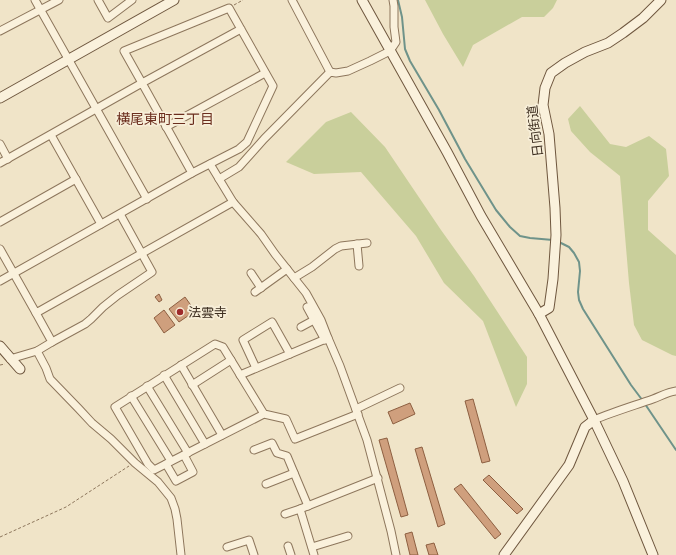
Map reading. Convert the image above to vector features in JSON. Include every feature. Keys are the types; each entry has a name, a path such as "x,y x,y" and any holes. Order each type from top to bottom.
{"street":[{"path":"35,0 147,199"},
{"path":"0,31 59,0"},
{"path":"98,0 108,18 132,0"},
{"path":"0,98 174,0"},
{"path":"292,0 330,72"},
{"path":"362,0 447,152 480,216 539,314 594,420 623,481 653,555"},
{"path":"330,72 336,73 348,71 390,51 396,42 393,0"},
{"name":"日向街道","path":"539,314 549,308 553,279 556,235 555,200 549,134 543,104 545,88 551,73 585,52 608,43 643,18 661,0"},
{"path":"0,280 239,149 247,142 273,86 229,8 124,51 192,174"},
{"path":"0,163 241,29"},
{"path":"219,179 239,167 264,139 330,72"},
{"path":"166,127 265,73"},
{"path":"51,135 101,224"},
{"path":"0,144 8,159"},
{"path":"210,164 233,202 261,234 306,293 321,320 326,339"},
{"path":"0,222 76,179"},
{"path":"36,313 233,202"},
{"path":"10,359 37,351 85,324 118,295 152,272 120,214"},
{"path":"294,278 341,246 367,243"},
{"path":"356,244 359,266"},
{"path":"0,249 52,342"},
{"path":"251,273 258,290 287,269"},
{"path":"307,307 340,366 357,412 378,478 396,555"},
{"path":"301,327 314,320"},
{"path":"256,368 242,340 272,322 290,354"},
{"path":"240,375 326,339"},
{"path":"264,414 223,347 215,344 181,364 115,407 148,464 154,470 264,414 286,419 295,439 357,412 400,388"},
{"path":"0,346 20,369"},
{"path":"37,351 50,379 92,423 158,482 171,498 177,519 182,555"},
{"path":"192,385 231,360"},
{"path":"181,364 222,435"},
{"path":"164,375 205,444"},
{"path":"131,396 168,462 176,481 193,472 186,454 147,386"},
{"path":"504,555 570,465 585,427 594,420 676,391"},
{"path":"254,450 272,443 277,453 287,456 308,506"},
{"path":"266,484 294,473"},
{"path":"285,514 378,478"},
{"path":"300,509 314,555"},
{"path":"312,547 348,536"},
{"path":"227,547 249,540 254,555"},
{"path":"288,546 291,555"}],"path":[{"path":"229,8 243,0"},
{"path":"0,537 66,507 135,462"}],"green space":[{"path":"425,0 557,0 553,8 544,17 522,17 473,45 463,67"},
{"path":"580,106 610,144 626,147 649,136 666,149 669,176 648,201 648,230 676,255 676,356 642,340 634,325 620,176 590,152 571,131 568,119"},
{"path":"351,112 385,147 474,276 527,357 527,384 516,407 483,321 444,283 416,236 361,172 314,174 286,162 326,122"}],"building":[{"path":"159,294 162,300 159,302 155,297"},
{"path":"185,297 195,311 179,322 169,309"},
{"path":"164,310 175,325 164,333 154,318"},
{"path":"473,399 490,461 482,463 465,401"},
{"path":"410,403 415,414 393,424 388,412"},
{"path":"387,438 408,515 401,517 379,440"},
{"path":"422,447 445,524 438,527 415,449"},
{"path":"489,475 523,509 517,514 483,480"},
{"path":"461,484 501,534 495,539 454,489"},
{"path":"412,532 418,555 410,555 405,534"},
{"path":"434,543 438,555 429,555 426,545"}],"waterway":[{"path":"398,0 402,17 405,49 410,61 439,110 465,159 496,210 510,227 520,236 553,240"},
{"path":"561,243 569,247 579,262 580,271 578,292 579,300 583,309 631,385 643,401"},
{"path":"645,404 676,450"}],"place":[{"name":"法雲寺","path":"180,312"}],"district":[{"name":"横尾東町三丁目","path":"165,119"}]}
